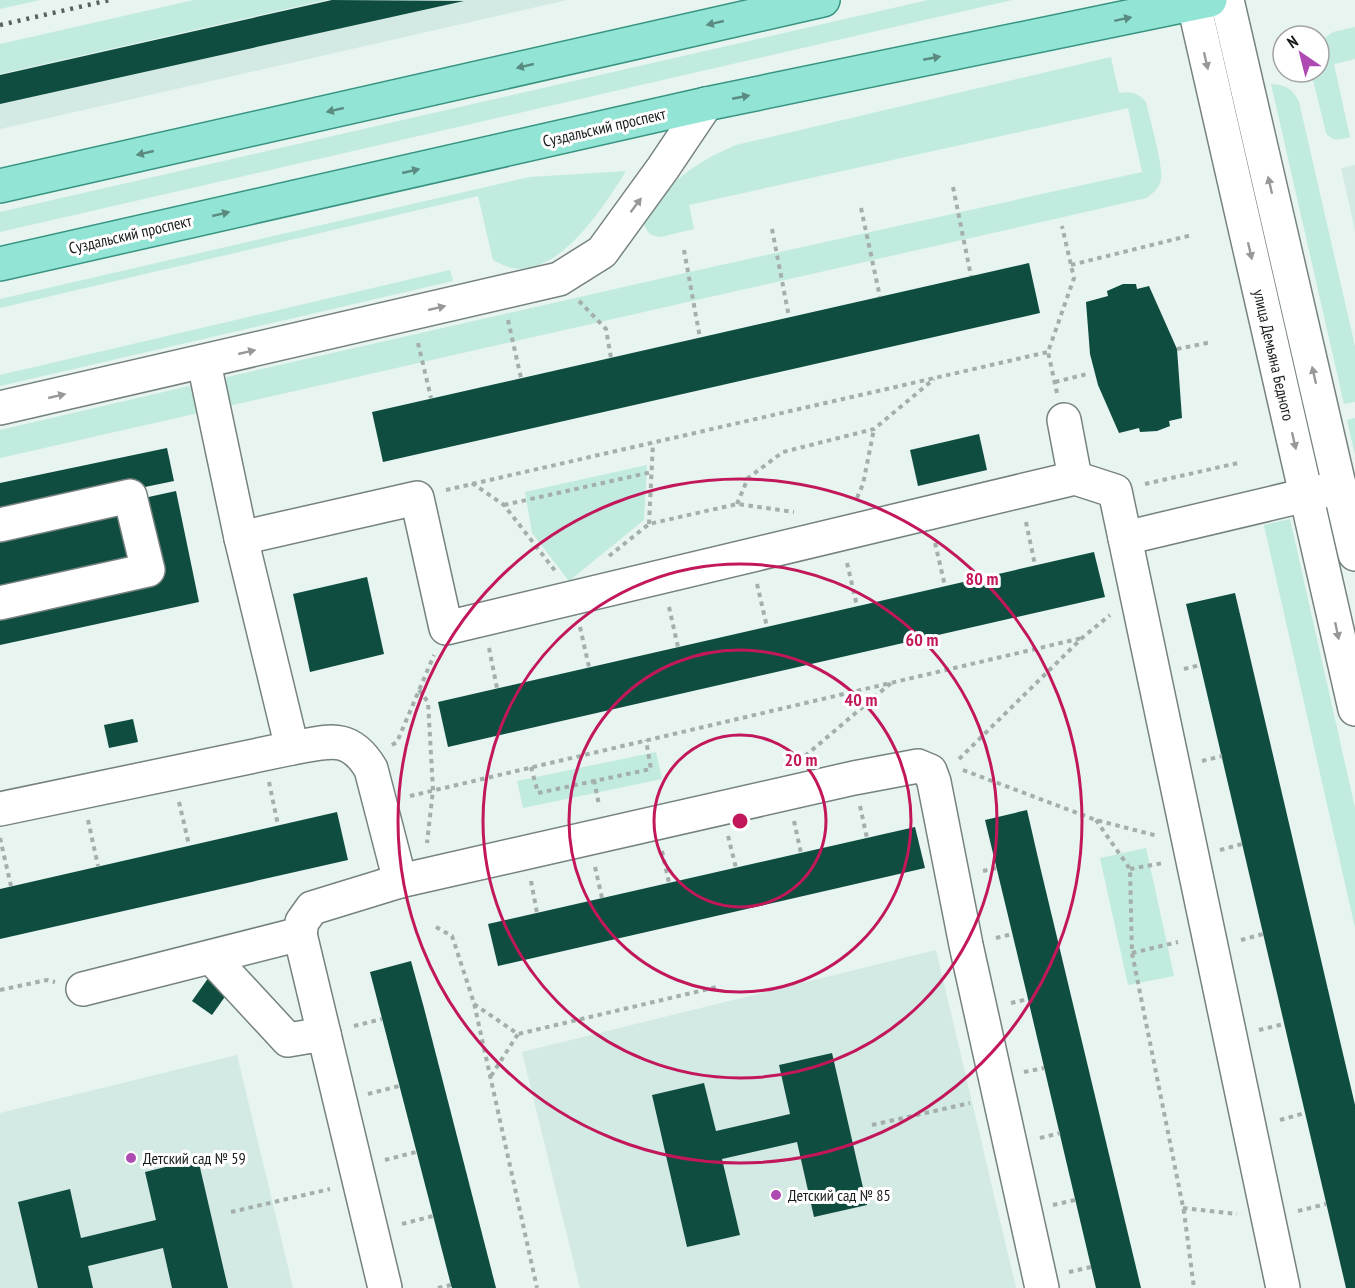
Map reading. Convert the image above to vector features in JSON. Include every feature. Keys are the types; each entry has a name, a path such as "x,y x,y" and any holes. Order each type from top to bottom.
{"main road":[{"path":"0,186 823,0"},
{"name":"Суздальский проспект","path":"0,264 706,104 1199,1"}],"street":[{"name":"улица Демьяна Бедного","path":"1227,0 1355,554"},
{"name":"улица Демьяна Бедного","path":"1199,1 1307,496 1341,579 1355,709"},
{"path":"0,408 204,363 559,279 602,252 706,104"},
{"path":"204,363 241,538 277,751"},
{"path":"1064,420 1076,478"},
{"path":"241,538 417,498 446,628 1076,478 1115,491 1283,1288"},
{"path":"1125,538 1340,487"},
{"path":"0,525 130,496 147,570 0,603"},
{"path":"0,809 277,751 329,742 345,743 364,758 371,770 380,803 411,879"},
{"path":"385,1288 300,934 302,922 312,908 411,879 918,766 943,774 966,945 1042,1288"},
{"path":"83,988 212,958 300,934"},
{"path":"212,958 288,1040 324,1034"}],"path":[{"path":"953,187 971,276"},
{"path":"861,208 880,297"},
{"path":"1062,226 1074,278 1048,352 1064,420"},
{"path":"772,230 789,317"},
{"path":"1071,265 1192,235"},
{"path":"684,250 700,338"},
{"path":"559,279 606,329 611,358"},
{"path":"501,293 521,378"},
{"path":"411,314 431,398"},
{"path":"1177,349 1212,342"},
{"path":"417,498 472,483 1048,352"},
{"path":"1055,382 1087,374"},
{"path":"736,504 747,478 783,452 874,429 934,378"},
{"path":"855,501 863,484 874,429"},
{"path":"649,525 653,443"},
{"path":"1115,491 1238,463"},
{"path":"504,505 652,472"},
{"path":"472,483 504,505 568,587 574,598 589,667"},
{"path":"1019,491 1035,565"},
{"path":"604,559 649,525 736,504 803,513"},
{"path":"929,512 945,586"},
{"path":"841,534 857,606"},
{"path":"751,555 767,627"},
{"path":"662,577 678,647"},
{"path":"1136,594 1082,638 943,774 1096,820 1189,843"},
{"path":"483,620 497,688"},
{"path":"364,758 398,742 446,628"},
{"path":"380,803 1082,638"},
{"path":"802,759 891,683"},
{"path":"411,879 433,790 428,702 419,690"},
{"path":"531,767 538,793 651,769 646,740"},
{"path":"277,751 279,825"},
{"path":"173,773 189,845"},
{"path":"82,792 98,866"},
{"path":"1096,820 1130,869 1132,953 1184,1212 1194,1288"},
{"path":"0,838 11,886"},
{"path":"436,927 452,936 474,1003 537,1288"},
{"path":"1132,953 1208,934"},
{"path":"0,990 47,980 83,988"},
{"path":"490,1077 518,1034 717,987"},
{"path":"474,1003 518,1034"},
{"path":"872,1125 1000,1096"},
{"path":"231,1212 360,1181"},
{"path":"438,1288 451,1285"}],"shaded area":[{"path":"332,0 567,0 0,129 0,75"},
{"path":"1355,165 1355,230 1341,168"},
{"name":"Детский сад № 85","path":"936,950 1016,1288 580,1288 522,1052"},
{"name":"Детский сад № 59","path":"237,1055 293,1288 0,1288 0,1113"}],"green space":[{"path":"0,0 40,0 0,9"},
{"path":"194,0 326,0 0,74 0,44"},
{"path":"928,0 1012,0 0,232 0,212"},
{"path":"1355,27 1355,59 1334,64 1350,137 1340,139 1334,139 1326,133 1314,84 1331,84 1331,33"},
{"path":"1111,57 1119,93 1134,93 1146,102 1161,172 1159,185 1147,198 224,407 221,392 227,377 1142,172 1128,108 689,205 694,229 661,237 651,235 645,227 645,219 649,210 666,190 702,162 736,145"},
{"path":"1271,84 1288,88 1299,102 1355,346 1355,402 1344,404"},
{"path":"626,171 595,217 568,247 537,266 516,269 493,260 478,196 0,308 0,299 530,177"},
{"path":"450,270 453,281 0,386 0,375"},
{"path":"189,386 200,397 203,412 0,458 0,430"},
{"path":"1355,418 1355,455 1347,420"},
{"path":"647,465 644,520 569,581 532,533 525,492"},
{"path":"1290,519 1355,808 1355,928 1264,525"},
{"path":"656,752 662,779 523,808 517,781"},
{"path":"1146,848 1174,976 1128,985 1100,858"}],"building":[{"path":"332,0 464,1 0,104 0,75"},
{"path":"1029,263 1040,313 383,462 372,412"},
{"path":"1123,284 1136,284 1137,289 1149,286 1177,349 1182,418 1169,421 1170,426 1157,431 1140,432 1139,428 1119,433 1098,385 1090,354 1086,302 1108,296 1107,291"},
{"path":"979,434 987,470 918,486 910,450"},
{"path":"167,448 174,481 0,517 0,483"},
{"path":"176,491 199,602 0,645 0,615 162,581 144,498"},
{"path":"120,512 130,562 0,590 0,538"},
{"path":"1094,552 1105,597 448,747 438,702"},
{"path":"367,577 384,654 310,672 293,594"},
{"path":"1235,593 1355,1105 1355,1288 1346,1288 1186,604"},
{"path":"133,719 138,742 109,748 104,725"},
{"path":"1027,810 1141,1288 1096,1288 985,820"},
{"path":"337,812 348,860 0,939 0,889"},
{"path":"915,827 925,868 498,966 488,924"},
{"path":"411,961 496,1288 452,1288 451,1285 370,972"},
{"path":"209,977 229,991 212,1015 192,1001"},
{"path":"832,1053 867,1205 814,1217 797,1142 722,1159 740,1235 687,1247 652,1095 704,1083 716,1131 790,1114 779,1065"},
{"path":"198,1159 228,1288 172,1288 163,1248 88,1266 93,1288 38,1288 18,1202 70,1189 81,1238 156,1220 145,1172"}],"railway":[{"path":"0,25 110,0"}],"place":[{"name":"Детский сад № 59","path":"131,1158"},
{"name":"Детский сад № 85","path":"776,1195"}]}
